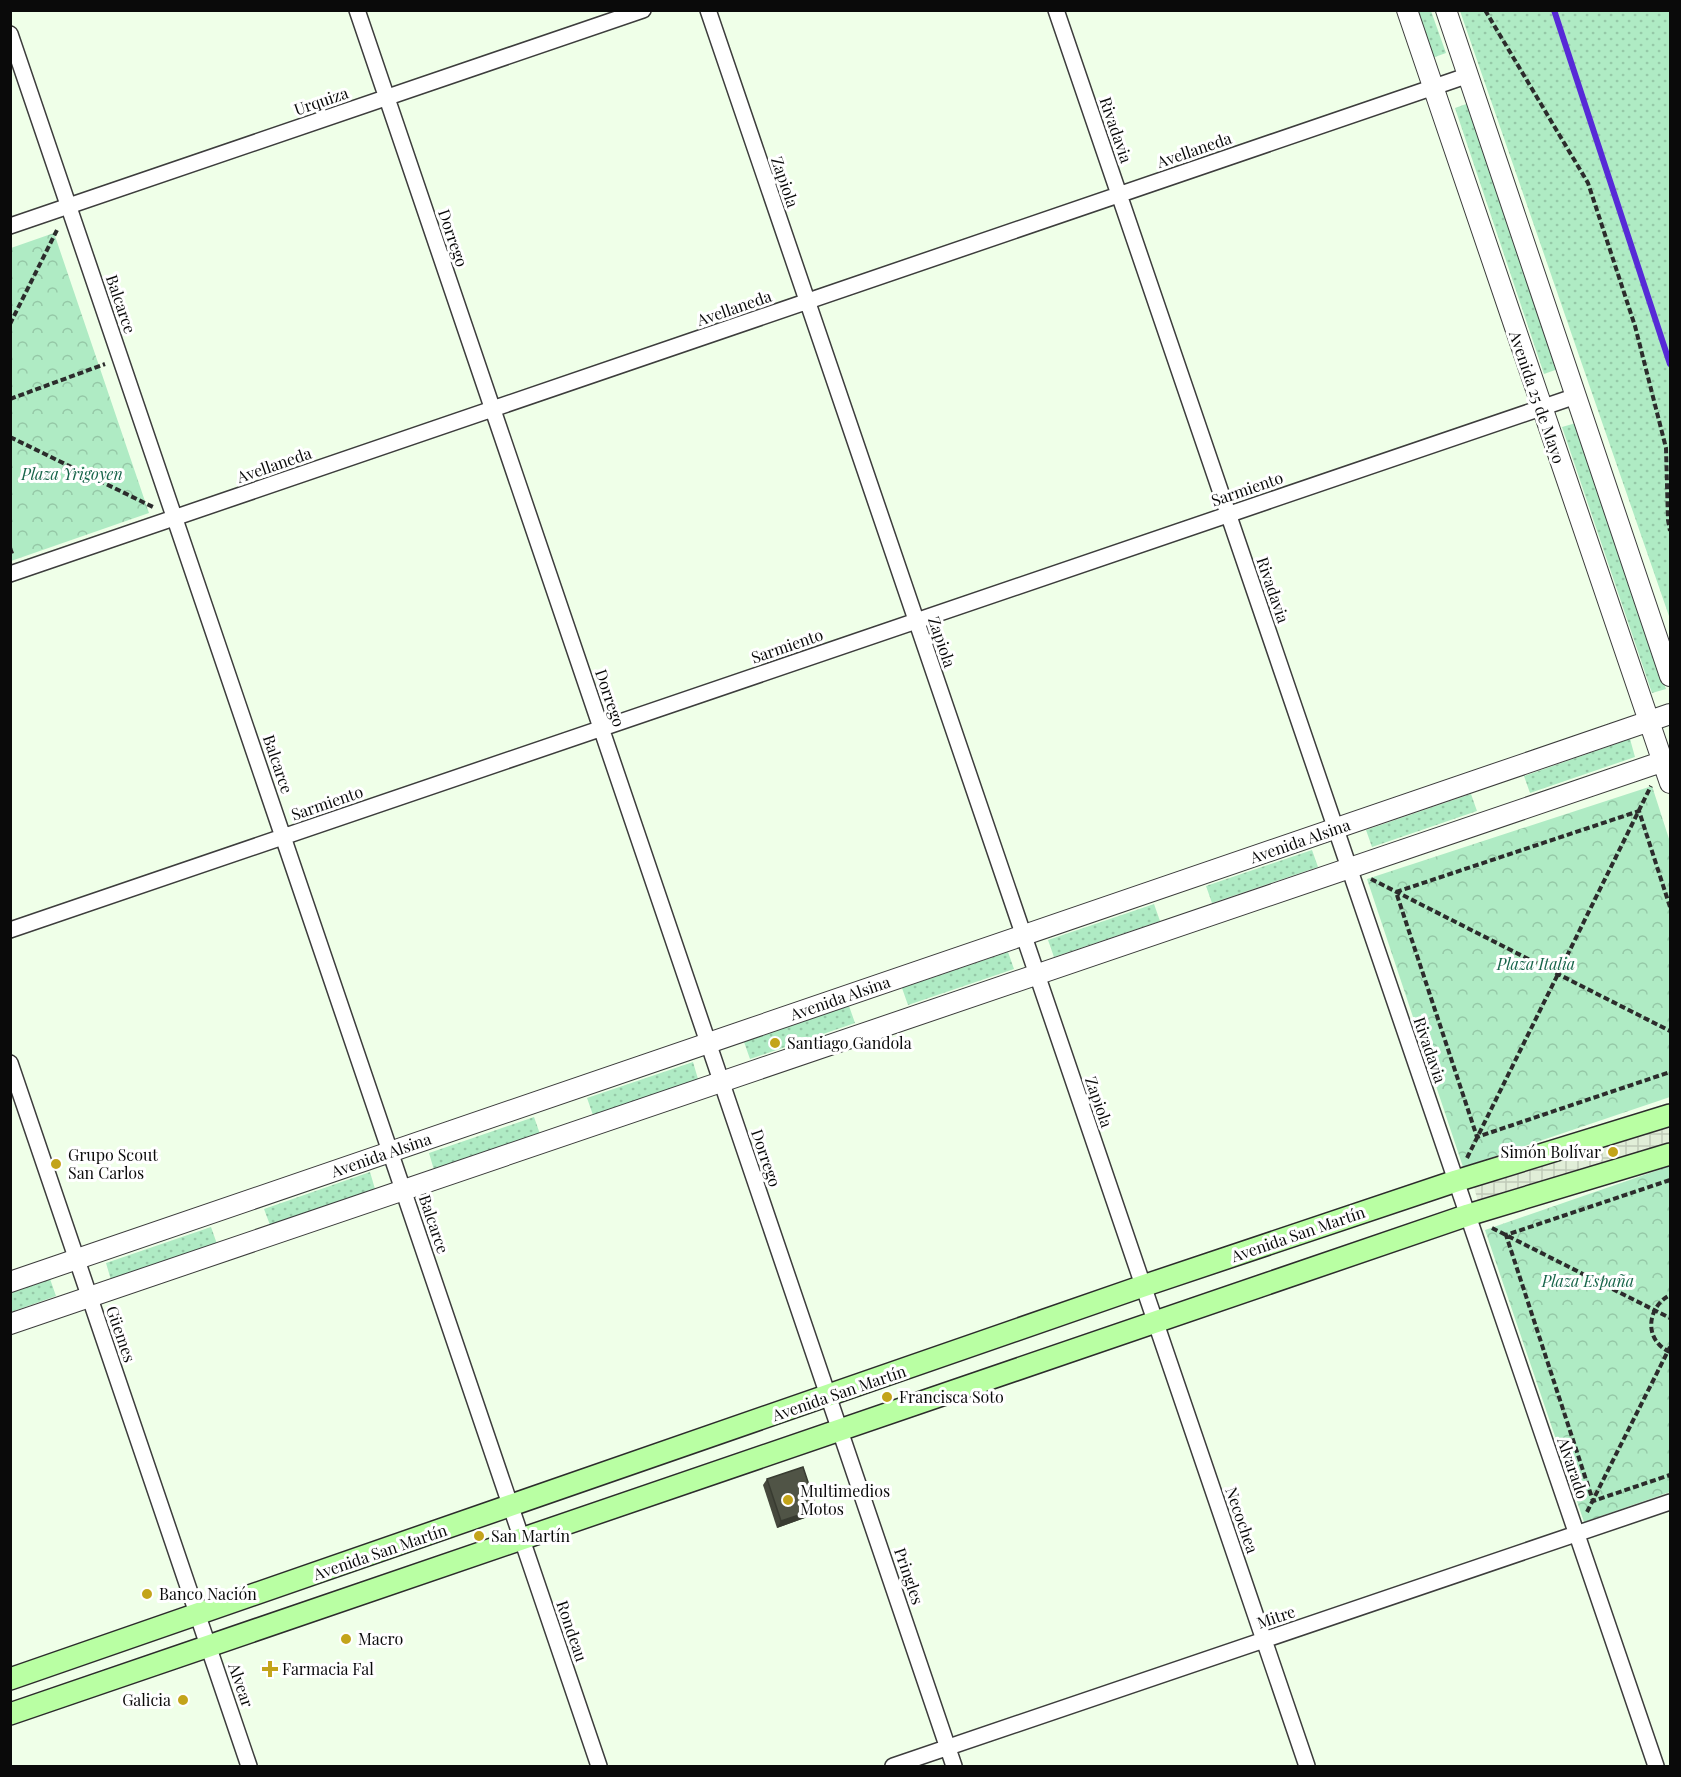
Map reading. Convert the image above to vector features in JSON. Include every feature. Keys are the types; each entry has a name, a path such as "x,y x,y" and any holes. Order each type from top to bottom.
{"main road":[{"name":"Avenida San Martín","path":"10,1679 198,1616 1143,1286 1456,1181 1671,1115"},
{"name":"Avenida San Martín","path":"10,1714 1468,1215 1671,1154"}],"street":[{"name":"Dorrego","path":"357,10 829,1397"},
{"name":"Urquiza","path":"10,226 643,10"},
{"name":"Zapiola","path":"708,10 1143,1286"},
{"name":"Rivadavia","path":"1056,10 1456,1181"},
{"name":"Avenida 25 de Mayo","path":"1407,10 1540,408 1649,722 1667,760 1671,783"},
{"path":"1446,10 1671,676"},
{"name":"Balcarce","path":"10,34 511,1506"},
{"name":"Avellaneda","path":"10,574 1469,75"},
{"name":"Sarmiento","path":"10,930 1576,396"},
{"name":"Avenida Alsina","path":"10,1282 1671,714"},
{"path":"10,1324 1667,760"},
{"name":"Güemes","path":"10,1063 198,1616"},
{"name":"Alvarado","path":"1456,1181 1656,1767"},
{"name":"Necochea","path":"1143,1286 1307,1767"},
{"name":"Pringles","path":"829,1397 954,1767"},
{"name":"Mitre","path":"893,1767 1671,1502"},
{"name":"Rondeau","path":"511,1506 599,1767"},
{"name":"Alvear","path":"198,1616 249,1767"}],"path":[{"path":"1485,10 1588,183 1635,326 1666,448 1668,520 1671,531"},
{"path":"10,324 69,206"},
{"path":"10,399 121,358"},
{"path":"10,437 175,518"},
{"path":"1456,1181 1639,811 1667,760"},
{"path":"1396,892 1639,811"},
{"path":"1639,811 1671,907"},
{"path":"1349,868 1671,1031"},
{"path":"1396,892 1477,1137"},
{"path":"1477,1137 1671,1072"},
{"path":"1506,1235 1671,1180"},
{"path":"1468,1215 1671,1318"},
{"path":"1506,1235 1593,1501"},
{"path":"1576,1534 1670,1350 1657,1342 1650,1324 1654,1310 1671,1295"},
{"path":"1593,1501 1671,1475"}],"green space":[{"path":"1416,11 1431,11 1446,53 1432,58"},
{"path":"1460,11 1670,11 1670,619"},
{"path":"1469,103 1558,369 1544,374 1455,108"},
{"name":"Plaza Yrigoyen","path":"54,233 149,513 11,561 11,248"},
{"path":"1576,423 1666,689 1652,693 1562,427"},
{"path":"1630,739 1635,757 1530,793 1524,776"},
{"name":"Plaza Italia","path":"1652,786 1670,842 1670,1097 1463,1167 1367,879"},
{"path":"1471,794 1477,811 1372,847 1366,830"},
{"path":"1312,850 1318,867 1212,903 1206,886"},
{"path":"1154,904 1160,921 1054,957 1048,940"},
{"path":"1008,952 1014,969 908,1005 902,988"},
{"path":"849,1006 855,1023 750,1059 744,1042"},
{"path":"693,1062 698,1079 593,1115 587,1098"},
{"path":"534,1117 540,1134 434,1170 429,1153"},
{"name":"Plaza España","path":"1670,1166 1670,1492 1584,1522 1485,1230"},
{"path":"370,1172 375,1189 270,1225 264,1209"},
{"path":"211,1227 217,1244 111,1280 106,1263"},
{"path":"50,1279 56,1296 11,1312 11,1293"}],"shaded area":[{"path":"1670,1123 1670,1145 1479,1205 1473,1184"}],"building":[{"name":"Multimedios Motos","path":"803,1467 817,1509 781,1521 767,1479"}],"waterway":[{"path":"1554,10 1670,364"}],"place":[{"name":"Santiago Gandola","path":"775,1043"},
{"name":"Simón Bolívar","path":"1613,1152"},
{"name":"Grupo Scout San Carlos","path":"56,1164"},
{"name":"Francisca Soto","path":"887,1397"},
{"name":"Multimedios Motos","path":"788,1500"},
{"name":"San Martín","path":"479,1536"},
{"name":"Banco Nación","path":"147,1594"},
{"name":"Macro","path":"346,1639"},
{"name":"Farmacia Fal","path":"270,1669"},
{"name":"Galicia","path":"183,1700"}]}
